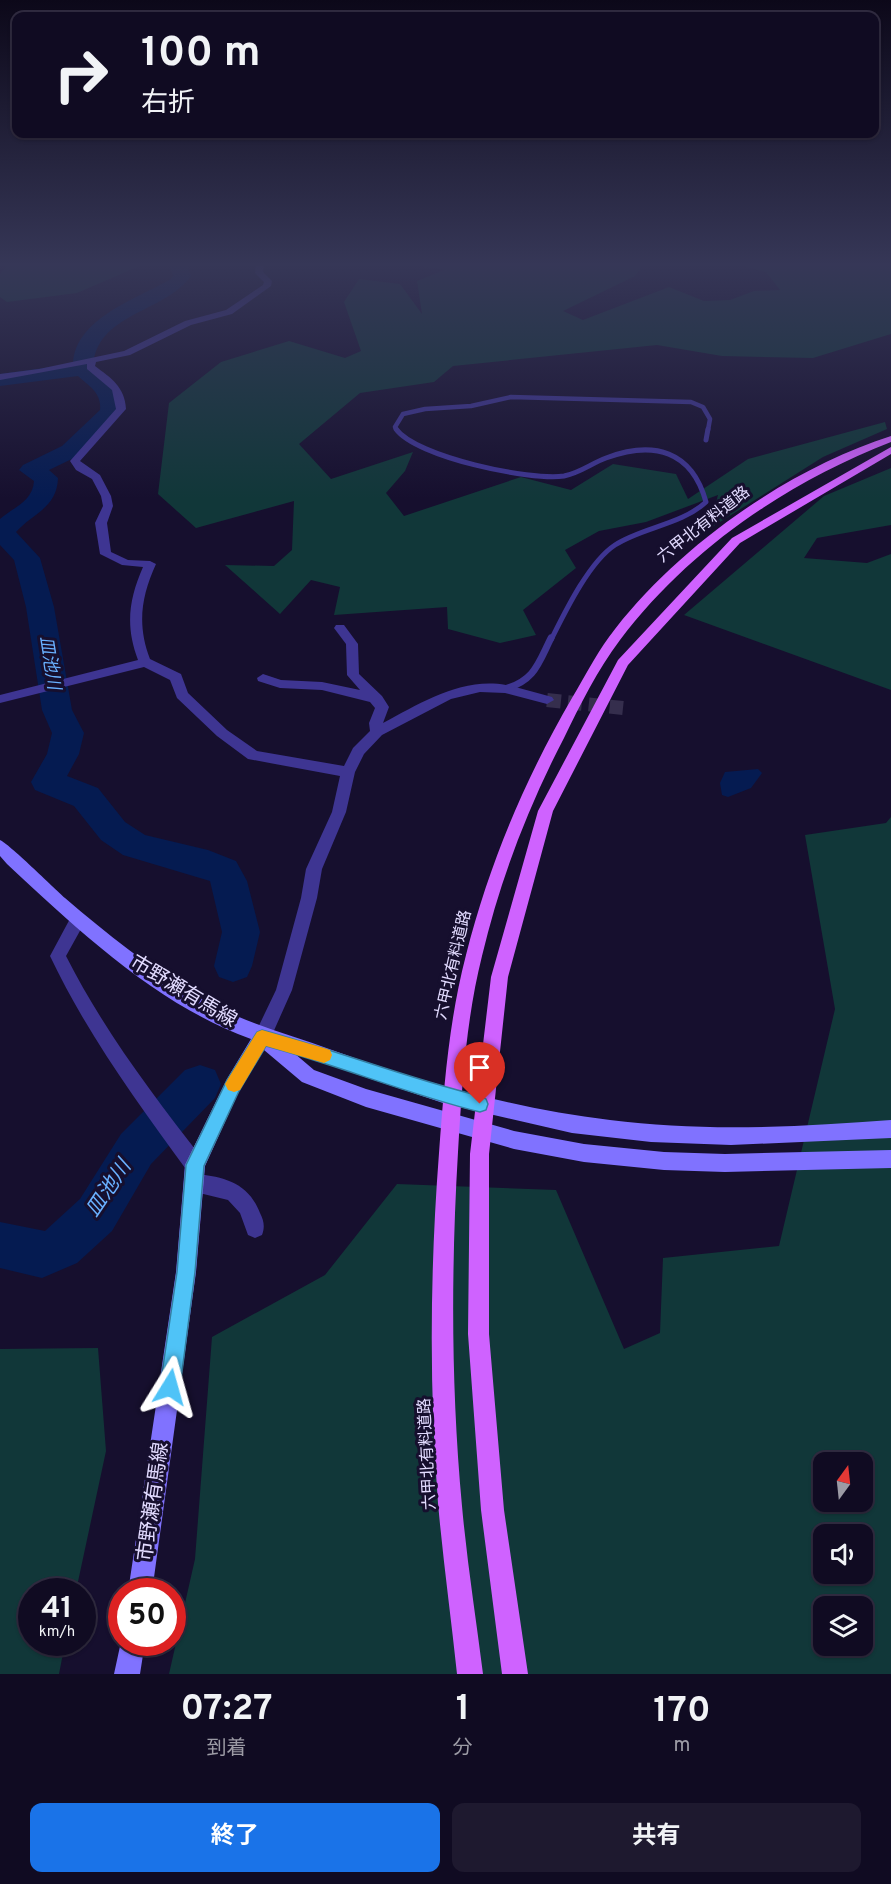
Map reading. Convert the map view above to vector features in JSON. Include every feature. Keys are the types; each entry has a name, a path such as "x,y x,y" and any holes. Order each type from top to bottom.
{"main road":[{"name":"六甲北有料道路","path":"470,1674 450,1503 441,1284 448,1157 464,1000 511,836 535,776 616,636 660,587 736,522 800,480 891,439"},
{"name":"六甲北有料道路","path":"514,1674 480,1390 476,1248 477,1166 484,1080 494,1008 529,857 575,745 616,670 664,608 731,544 797,498 830,478 891,450"}],"street":[{"path":"0,377 90,362 127,353 149,342"},
{"path":"90,362 90,367 113,382 120,395 121,409 75,462 80,468 96,477 106,496 108,506 101,523 106,554 126,563 150,564 139,589 134,637 145,662"},
{"path":"340,628 352,644 353,675 382,707 376,723 376,732"},
{"path":"0,699 145,662 176,677 182,694 222,733 253,754 348,772"},
{"path":"263,678 280,684 322,686 377,699"},
{"path":"262,1038 284,990 314,869 339,812 348,772 358,752 376,732 447,695 480,688 505,688 547,700"},
{"name":"市野瀬有馬線","path":"0,846 78,920 112,948 219,1017 262,1038 233,1085 194,1174 186,1272 142,1578"},
{"path":"78,920 58,956 75,994 107,1048 194,1174 237,1192 250,1208 255,1228"},
{"path":"262,1038 310,1050 443,1095 574,1124 634,1131 722,1136 891,1129"},
{"path":"262,1038 308,1076 366,1098 514,1140 584,1153 664,1161 725,1163 891,1159"},
{"path":"127,1674 130,1656"}],"lane":[{"path":"505,688 519,685 532,676 542,662 555,631 594,565 615,545 695,512 706,502 704,485 693,466 672,454 654,449 608,458 561,477 532,475 480,464 428,451 405,440 395,428 403,414 425,409 471,406 511,397 691,402 703,407 710,419 705,440"}],"green space":[{"path":"285,342 293,342 345,358 361,351 358,342 865,342 813,358 722,356 657,345 453,366 434,382 360,393 299,444 331,479 413,452 405,471 386,493 404,516 521,477 571,490 613,464 676,474 688,499 748,459 885,422 887,429 823,457 709,529 718,495 646,522 599,531 565,550 576,568 523,610 536,635 500,643 448,629 447,607 334,615 340,587 311,580 280,614 225,565 274,566 292,550 294,501 196,528 158,494 169,403 221,362"},
{"path":"891,468 891,525 817,538 804,558 867,563 891,554 891,690 684,615 824,496"},
{"path":"891,817 891,1674 169,1674 173,1656 186,1656 186,1599 195,1559 212,1337 325,1275 397,1184 556,1190 624,1349 660,1333 663,1258 779,1246 835,1009 805,835 886,823"},
{"path":"98,1348 106,1451 79,1578 18,1578 18,1656 62,1656 59,1674 0,1674 0,1349"}],"water":[{"path":"758,769 762,773 751,788 728,797 722,795 720,783 725,772"}],"waterway":[{"path":"83,369 84,353 89,342"},
{"path":"0,380 83,369"},
{"name":"皿池川","path":"83,369 108,392 112,404 111,412 70,451 31,470 46,478 46,489 37,503 16,518 3,533 27,558 40,607 57,710 68,733 63,754 47,782 86,797 113,831 135,846 208,864 223,871 229,881 241,932 233,966"},
{"name":"皿池川","path":"0,1245 42,1255 61,1247 96,1215 136,1149 200,1084"}],"tunnel":[{"path":"547,700 623,708"}],"slow traffic":[{"path":"234,1084 262,1038 324,1055"}],"route":[{"path":"170,1387 186,1272 195,1165 233,1085 262,1038 310,1050 384,1077 480,1104"}]}
